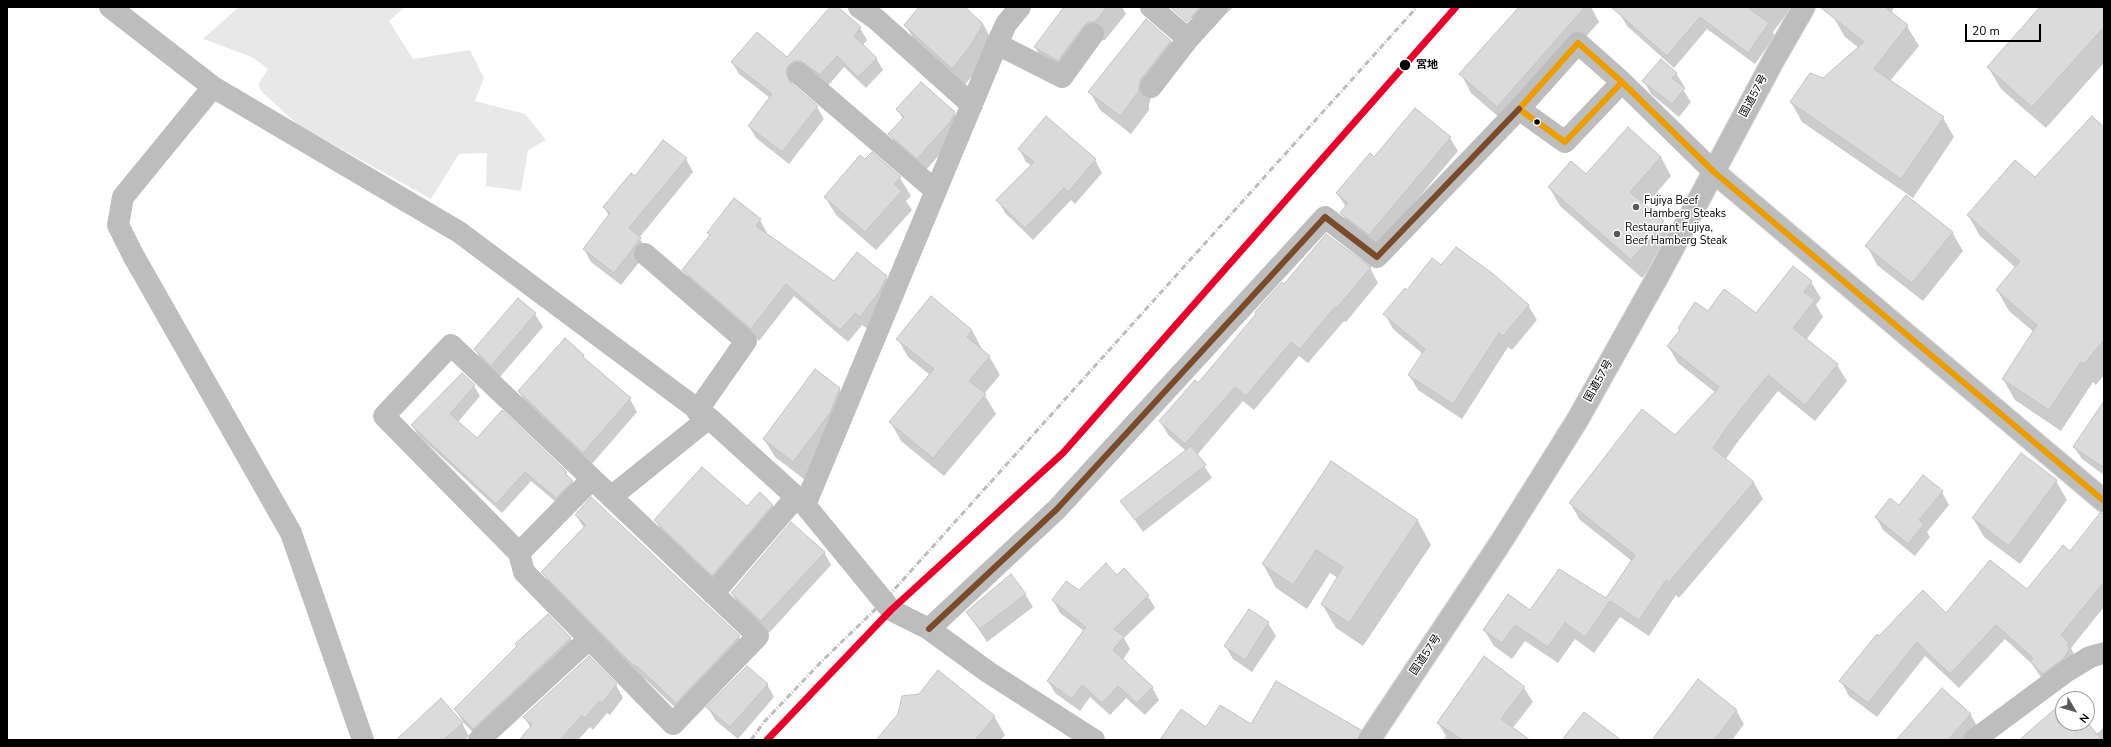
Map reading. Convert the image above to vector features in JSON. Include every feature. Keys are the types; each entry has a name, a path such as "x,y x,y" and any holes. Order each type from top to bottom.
{"main road":[{"path":"110,7 214,87 459,232 703,414 801,501 892,610 929,630 988,672 1094,740"},
{"path":"859,7 876,19 972,105"},
{"path":"713,594 801,501 936,190 997,44 1006,24 1020,7"},
{"path":"1151,7 1188,39"},
{"path":"1151,87 1188,39 1217,7"},
{"name":"国道57号","path":"1369,740 1500,542 1578,419 1804,7"},
{"path":"997,44 1062,77 1094,34"},
{"path":"929,630 1057,509 1325,217 1376,257 1519,109 1578,43 1622,82 1714,172 2104,501"},
{"path":"798,73 936,190"},
{"path":"1519,109 1565,142 1622,82"},
{"path":"214,87 123,197 118,225 133,255 291,533 363,740"},
{"path":"611,497 703,414 746,341 645,254"},
{"path":"451,345 611,497 758,636 673,724 524,572 519,553 384,416 451,345"},
{"path":"519,553 592,479"},
{"path":"479,740 590,639"},
{"path":"1974,740 2067,671 2090,658 2104,653"}],"shaded area":[{"path":"239,7 405,7 389,21 413,59 470,50 484,78 475,101 525,114 546,140 528,150 521,191 486,186 487,153 459,154 431,199 298,125 262,92 258,85 268,69 252,57 203,39"}],"building":[{"path":"830,7 838,7 861,27 854,36 877,58 858,77 837,56 820,75 801,61 794,61 789,65 786,71 790,82 818,106 782,152 748,126 772,94 731,62 757,32 787,57"},
{"path":"919,7 965,7 983,24 971,45 952,69 904,25"},
{"path":"1064,7 1107,7 1095,22 1088,22 1083,27 1058,61 1034,47"},
{"path":"1170,7 1200,7 1187,22"},
{"path":"1519,7 1585,7 1497,107 1459,74"},
{"path":"1611,7 1747,7 1769,23 1748,53 1700,17 1667,56"},
{"path":"1820,7 1885,7 1908,25 1874,69 1944,117 1901,179 1790,102 1810,73 1823,78 1864,42"},
{"path":"2040,7 2104,7 2104,27 2032,107 1987,67"},
{"path":"1146,19 1171,41 1141,79 1139,91 1120,116 1088,92"},
{"path":"1661,59 1677,73 1672,78 1685,88 1672,104 1642,81"},
{"path":"921,82 955,112 951,121 917,159 888,134 904,117 896,109"},
{"path":"1415,108 1451,137 1369,235 1340,213 1348,203 1336,193 1370,153 1374,157"},
{"path":"1046,116 1096,159 1068,192 1064,188 1025,228 996,200 1034,162 1018,149"},
{"path":"2092,116 2104,127 2104,340 2084,364 2081,362 2049,410 2002,379 2037,325 1996,290 2020,261 1967,215 2015,160 2035,177"},
{"path":"1628,127 1661,157 1630,192 1664,221 1631,260 1548,187 1571,161 1586,174"},
{"path":"663,140 687,158 629,228 641,238 614,273 583,249 610,213 603,207 631,173 635,176"},
{"path":"872,152 901,177 894,184 902,191 865,232 824,197 860,155 865,159"},
{"path":"1906,195 1953,232 1912,283 1865,246"},
{"path":"734,198 761,219 756,226 834,281 857,252 887,276 880,291 860,317 855,313 840,330 786,284 751,329 682,270 710,235 707,233"},
{"path":"1326,234 1371,267 1300,349 1291,342 1246,396 1235,387 1185,444 1159,421 1195,380 1198,383 1256,314 1255,312 1282,282 1284,284"},
{"path":"1456,247 1492,273 1529,305 1503,336 1499,333 1453,404 1408,375 1425,349 1383,314 1405,288 1407,290 1432,258 1441,265"},
{"path":"1793,266 1812,281 1804,292 1815,300 1793,328 1838,364 1805,405 1768,375 1730,423 1713,448 1754,482 1669,582 1666,580 1639,620 1610,601 1585,637 1565,623 1548,647 1515,625 1502,643 1483,630 1508,594 1530,610 1559,569 1606,598 1635,555 1569,503 1642,409 1675,435 1719,387 1667,346 1680,330 1678,328 1695,302 1708,311 1724,289 1756,313"},
{"path":"931,296 972,330 967,337 990,356 969,381 986,394 933,458 889,422 934,369 896,339"},
{"path":"518,298 536,313 491,366 474,349"},
{"path":"565,338 584,355 583,357 631,398 583,453 518,391"},
{"path":"815,369 840,388 830,413 793,462 763,439"},
{"path":"462,373 475,385 450,414 477,438 502,410 567,472 565,474 573,481 556,498 525,472 496,504 411,425"},
{"path":"2104,401 2104,468 2073,447"},
{"path":"1191,446 1206,465 1135,520 1120,501"},
{"path":"2021,453 2057,480 2009,546 1972,518"},
{"path":"1331,461 1418,520 1349,623 1321,604 1343,567 1316,550 1293,585 1262,564"},
{"path":"702,467 747,506 760,492 773,505 712,576 654,520"},
{"path":"1923,475 1943,491 1919,520 1924,524 1908,544 1875,517 1890,498 1899,505"},
{"path":"591,497 740,636 676,703 638,667 632,664 541,572 586,525 575,515"},
{"path":"2100,513 2104,513 2104,582 2061,635 2069,643 2067,645 2070,648 2063,659 2043,674 2030,661 2033,658 1996,625 1950,674 1917,642 1868,703 1839,681 1877,634 1879,636 1923,590 1946,613 1990,560 2027,589 2063,545 2070,551"},
{"path":"791,522 825,552 761,621 731,593"},
{"path":"1106,563 1117,575 1124,568 1149,595 1114,629 1124,636 1113,650 1153,687 1137,703 1118,686 1102,703 1082,685 1072,699 1047,681 1086,627 1052,600 1066,581 1079,590"},
{"path":"1011,574 1026,594 980,629 966,612"},
{"path":"1249,609 1269,622 1245,660 1224,646"},
{"path":"548,614 571,638 473,729 454,709 517,646 515,644"},
{"path":"589,656 617,684 602,703 599,701 585,718 582,715 560,740 519,740 532,725 523,717"},
{"path":"1484,656 1525,687 1501,719 1530,740 1462,740 1437,723"},
{"path":"747,666 768,684 730,727 706,707"},
{"path":"938,670 995,716 975,740 876,740 898,714 902,696 919,694"},
{"path":"1698,679 1737,710 1714,740 1652,740"},
{"path":"1276,681 1361,730 1357,740 1160,740 1181,709 1206,727 1220,705 1251,724"},
{"path":"1942,688 1971,714 1948,740 1896,740"},
{"path":"441,698 463,723 443,740 396,740"},
{"path":"2055,709 2055,731 2094,731 2102,740 2019,740"},
{"path":"1584,712 1621,740 1562,740"}],"railway":[{"path":"751,740 764,722 822,661 884,601 1417,7"}],"transit line":[{"path":"767,740 891,610 1063,453 1456,7"},
{"path":"1622,82 1565,142 1519,109 1578,43 1622,82 1714,172 2104,501"},
{"path":"929,629 1057,509 1325,217 1377,257 1519,109"}],"place":[{"name":"宮地","path":"1405,65"},
{"name":"Fujiya Beef Hamberg Steaks","path":"1636,207"},
{"name":"Restaurant Fujiya, Beef Hamberg Steak","path":"1617,234"}]}
